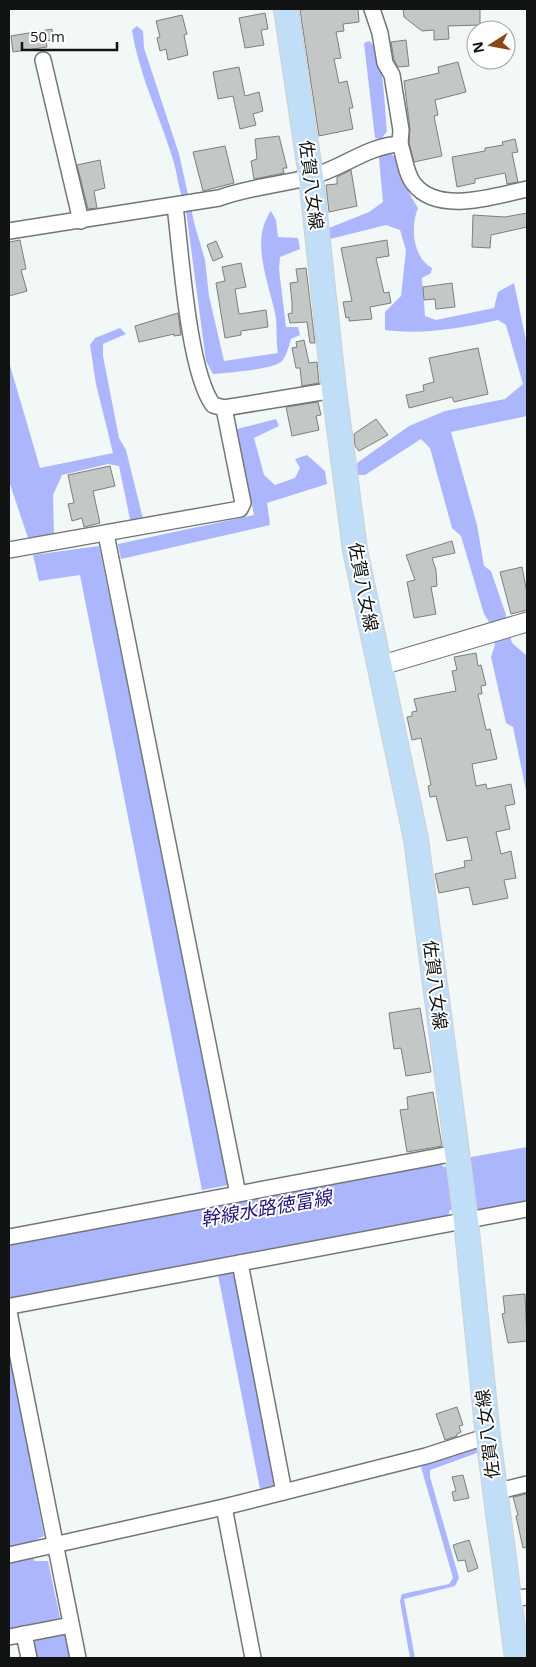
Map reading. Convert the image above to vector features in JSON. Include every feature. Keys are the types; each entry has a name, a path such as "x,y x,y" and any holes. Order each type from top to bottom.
{"main road":[{"name":"佐賀八女線","path":"286,9 311,177 334,390 355,550 416,839 465,1215 495,1492 518,1598 517,1658"}],"street":[{"path":"372,9 380,33 385,63 392,75 401,130 400,144 413,183 428,197 465,202 527,189"},
{"path":"43,60 81,221"},
{"path":"9,231 219,198 261,185 311,177 378,146 400,144"},
{"path":"183,204 198,366 205,394 213,405 224,408 334,390"},
{"path":"9,550 240,509 243,503 224,408"},
{"path":"106,534 238,1194"},
{"path":"379,666 518,624"},
{"path":"9,1237 238,1194 457,1158"},
{"path":"78,1658 9,1311 11,1306 240,1263 465,1215 527,1210"},
{"path":"240,1263 284,1492"},
{"path":"9,1555 39,1550 284,1492 426,1456 488,1436"},
{"path":"495,1492 527,1484"},
{"path":"224,1506 253,1658"},
{"path":"9,1637 71,1625"},
{"path":"24,1634 29,1658"}],"water":[{"path":"137,26 143,31 144,48 179,154 195,226 205,260 209,296 224,361 278,353 276,318 261,249 265,223 271,211 276,220 278,237 298,238 300,249 280,257 279,269 286,327 298,327 300,335 291,339 285,356 278,364 250,370 213,374 206,361 185,203 169,146 135,47 132,30"},
{"path":"369,41 378,56 383,83 387,131 381,139 375,138 364,43"},
{"path":"384,152 389,153 399,163 408,190 418,208 414,224 417,250 432,268 431,273 422,278 425,316 436,320 494,308 498,292 514,283 527,345 527,416 451,432 477,525 484,566 491,571 506,615 505,619 512,643 526,655 527,795 513,727 506,723 491,657 495,645 489,622 484,614 461,536 452,528 430,448 421,439 365,475 358,475 357,463 409,426 445,411 505,399 523,384 506,325 498,320 428,331 385,330 385,312 401,296 406,250 400,230 386,225 330,239 329,228 369,212 383,202 379,158"},
{"path":"120,328 126,334 103,344 103,356 119,438 126,450 143,519 130,519 119,466 108,464 62,475 53,495 54,534 28,538 9,481 9,362 40,468 113,453 96,384 90,345 95,338"},
{"path":"276,419 279,426 254,438 264,475 275,485 295,478 300,468 295,459 307,455 325,471 327,484 267,503 270,525 121,559 118,544 254,515 237,429"},
{"path":"99,546 229,1185 202,1190 80,575 39,581 33,555"},
{"name":"幹線水路徳富線","path":"527,1147 527,1204 479,1214 471,1206 450,1210 447,1219 9,1302 9,1245 440,1164 444,1167 465,1164 471,1157"},
{"path":"233,1272 275,1486 260,1489 218,1275"},
{"path":"9,1348 44,1536 31,1542 34,1561 48,1561 60,1618 9,1629"},
{"path":"477,1446 477,1453 430,1470 430,1477 459,1578 455,1586 404,1599 415,1658 410,1658 400,1601 402,1594 449,1584 453,1578 421,1467"},
{"path":"65,1634 69,1658 37,1658 33,1641"}],"building":[{"path":"358,9 359,22 343,24 344,31 336,32 341,58 334,59 339,83 347,81 353,108 349,108 353,129 319,136 300,10"},
{"path":"403,9 480,9 480,20 466,20 466,25 448,26 449,39 434,40 434,30 422,31 404,17"},
{"path":"265,13 268,29 261,30 264,45 245,48 239,18"},
{"path":"182,15 187,34 184,35 188,55 168,60 166,49 160,51 157,38 160,37 156,21"},
{"path":"52,29 53,40 46,41 47,47 13,52 11,36"},
{"path":"406,40 409,66 398,67 394,60 391,42"},
{"path":"458,62 466,92 435,100 438,115 434,116 442,156 414,162 409,143 410,129 404,81 439,73 438,67"},
{"path":"239,67 245,96 259,92 263,111 253,114 256,125 240,129 233,96 218,99 213,72"},
{"path":"279,136 287,168 283,168 284,173 254,179 251,161 257,159 255,139"},
{"path":"515,139 518,152 512,153 518,182 507,184 505,173 475,179 475,183 457,187 452,157 485,151 485,148 503,145 502,142"},
{"path":"225,146 234,183 203,191 193,152"},
{"path":"100,160 105,188 94,191 97,208 88,209 77,165"},
{"path":"351,170 357,206 329,212 326,185 337,184 337,177"},
{"path":"527,213 527,227 491,235 490,248 472,247 473,215 505,217"},
{"path":"20,240 26,269 21,270 27,291 9,296 9,242"},
{"path":"387,240 389,256 376,258 384,293 389,292 391,303 370,307 372,319 349,321 349,317 346,318 343,302 352,301 341,248"},
{"path":"216,241 223,257 213,261 207,245"},
{"path":"241,263 246,287 235,289 239,314 266,310 268,327 241,331 241,335 225,338 216,283 225,281 222,267"},
{"path":"306,268 315,343 310,343 307,322 290,323 288,314 292,313 290,283 298,282 296,269"},
{"path":"452,283 455,307 436,309 435,299 424,300 423,287"},
{"path":"178,313 181,335 174,336 174,334 139,342 135,326"},
{"path":"304,340 309,363 317,362 319,383 302,386 300,368 296,368 292,348 297,347 296,342"},
{"path":"478,348 488,394 454,402 452,397 409,408 406,395 424,391 423,385 434,382 429,358"},
{"path":"318,402 321,415 316,416 319,430 292,436 286,407"},
{"path":"376,419 388,435 359,451 355,446 354,434"},
{"path":"110,466 115,486 93,491 100,523 84,527 82,518 72,521 68,504 74,503 68,475"},
{"path":"452,541 455,553 432,558 436,570 437,586 431,587 436,614 414,618 407,582 415,580 406,555"},
{"path":"522,567 527,593 527,610 511,614 500,572"},
{"path":"476,653 478,666 481,665 486,685 481,686 482,694 478,694 486,730 490,729 497,759 472,764 476,786 486,784 487,789 511,784 515,804 505,806 510,829 496,832 501,854 511,851 516,878 504,880 508,898 473,905 469,887 439,893 435,874 465,867 464,861 472,860 467,837 447,841 436,796 430,797 428,786 431,785 421,738 412,740 407,717 412,716 412,712 417,711 414,699 456,691 452,671 457,670 454,657"},
{"path":"420,1008 431,1072 406,1076 401,1048 394,1049 389,1013"},
{"path":"433,1092 442,1146 407,1152 400,1110 408,1109 407,1097"},
{"path":"525,1294 527,1341 508,1343 502,1314 505,1313 503,1296"},
{"path":"457,1407 463,1425 459,1426 461,1432 457,1436 445,1440 436,1414"},
{"path":"463,1475 469,1498 454,1501 452,1492 456,1491 452,1477"},
{"path":"527,1494 527,1547 523,1548 513,1497"},
{"path":"469,1540 478,1568 468,1572 465,1560 458,1561 453,1545"}]}
